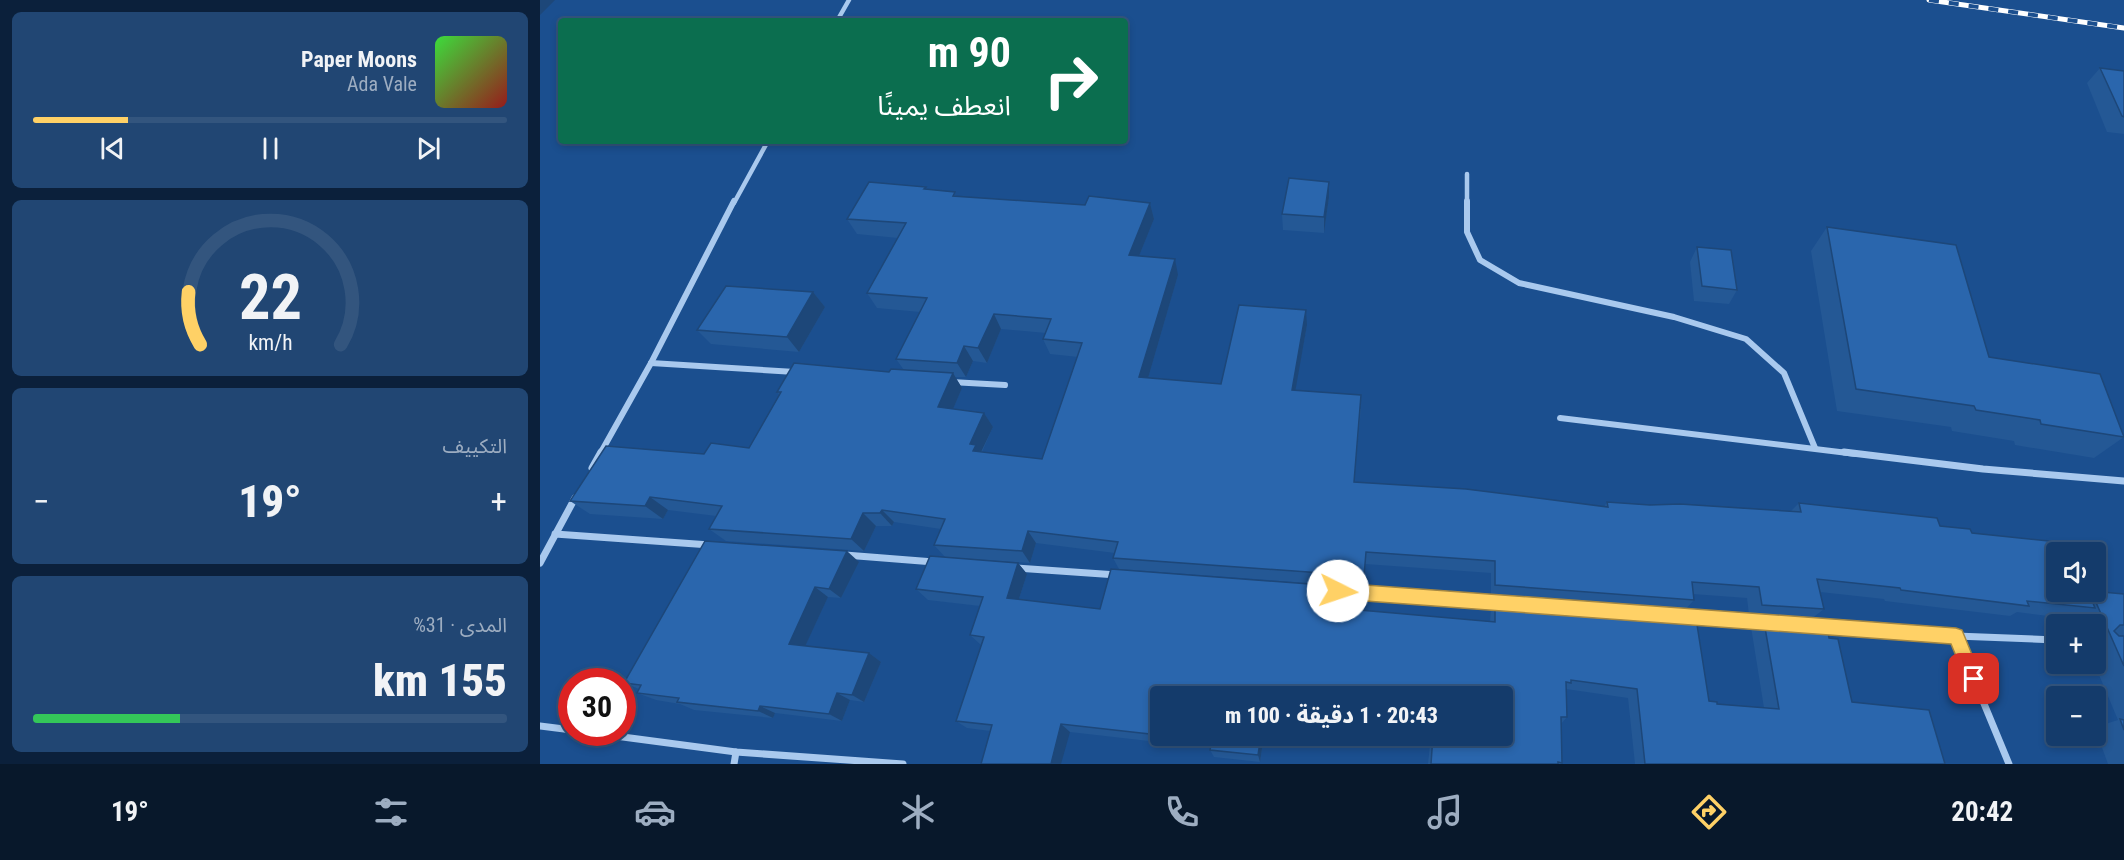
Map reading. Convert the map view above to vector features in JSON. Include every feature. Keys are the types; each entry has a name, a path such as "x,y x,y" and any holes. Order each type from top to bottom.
{"street":[{"path":"839,18 849,0"},
{"path":"589,474 651,363 766,144"},
{"path":"1467,174 1467,232 1480,260 1519,283 1674,317 1746,339 1784,373 1815,448"},
{"path":"651,363 805,373"},
{"path":"946,381 1005,385"},
{"path":"1560,418 1983,469 2124,481"},
{"path":"540,563 577,494"},
{"path":"555,534 721,546"},
{"path":"840,555 946,563"},
{"path":"1006,567 1125,576"},
{"path":"1350,592 1505,603"},
{"path":"1683,616 1766,622"},
{"path":"1814,626 2046,640"},
{"path":"1956,636 2009,764"},
{"path":"540,726 558,728"},
{"path":"636,739 736,752 903,764"},
{"path":"734,764 736,752"}],"building":[{"path":"2100,68 2124,71 2124,117 2122,116"},
{"path":"1289,178 1329,182 1324,217 1282,214"},
{"path":"869,182 955,192 953,196 1085,205 1089,196 1150,203 1129,255 1175,259 1139,377 1221,384 1239,305 1306,310 1292,390 1361,395 1354,482 1466,489 1608,507 1607,502 1801,512 1799,503 1937,518 1940,526 1970,529 1972,533 2058,542 2046,542 2046,602 2093,602 2095,608 2027,601 2029,606 1817,579 1824,609 1762,605 1759,587 1692,582 1694,600 1495,585 1495,561 1366,552 1364,576 1113,558 1118,542 1028,531 1022,551 934,545 945,519 882,510 880,513 863,513 851,539 709,529 722,506 650,497 645,506 570,501 606,446 704,454 711,443 749,448 781,392 777,392 794,363 889,372 891,369 953,373 938,407 984,413 970,444 976,445 973,451 1042,459 1082,343 1043,339 1051,319 994,314 978,348 964,346 957,363 896,359 927,298 867,293 906,223 847,219"},
{"path":"1827,227 1956,245 1989,357 2100,374 2124,437 2041,424 2040,420 1976,410 1974,406 1856,389"},
{"path":"1697,247 1731,250 1737,290 1702,286"},
{"path":"726,286 813,292 787,337 697,330"},
{"path":"705,541 847,551 829,589 815,587 789,644 869,653 852,695 837,693 829,714 760,706 758,711 677,702 679,698 637,693 641,685 636,684 636,668 633,668"},
{"path":"930,556 1018,563 1007,598 1100,609 1111,569 1362,588 1360,610 1495,622 1495,597 1695,612 1709,701 1717,702 1717,704 1779,709 1763,616 1826,621 1829,638 1838,639 1852,702 1929,710 1945,764 1645,764 1637,689 1571,680 1571,683 1566,682 1567,717 1561,717 1562,763 1558,762 1558,764 1431,764 1432,746 1513,746 1513,686 1150,686 1150,734 1061,724 1051,764 981,764 992,725 956,721 984,637 970,635 983,597 916,589"},
{"path":"2106,592 2124,594 2124,625 2120,625 2114,631 2119,636 2124,636 2124,666 2106,625 2106,614 2101,614 2096,602 2106,602"},
{"path":"1211,746 1259,746 1258,755 1210,750"}],"railway":[{"path":"1929,0 2124,28"}],"route":[{"path":"1338,591 1956,636 1974,679"}]}
